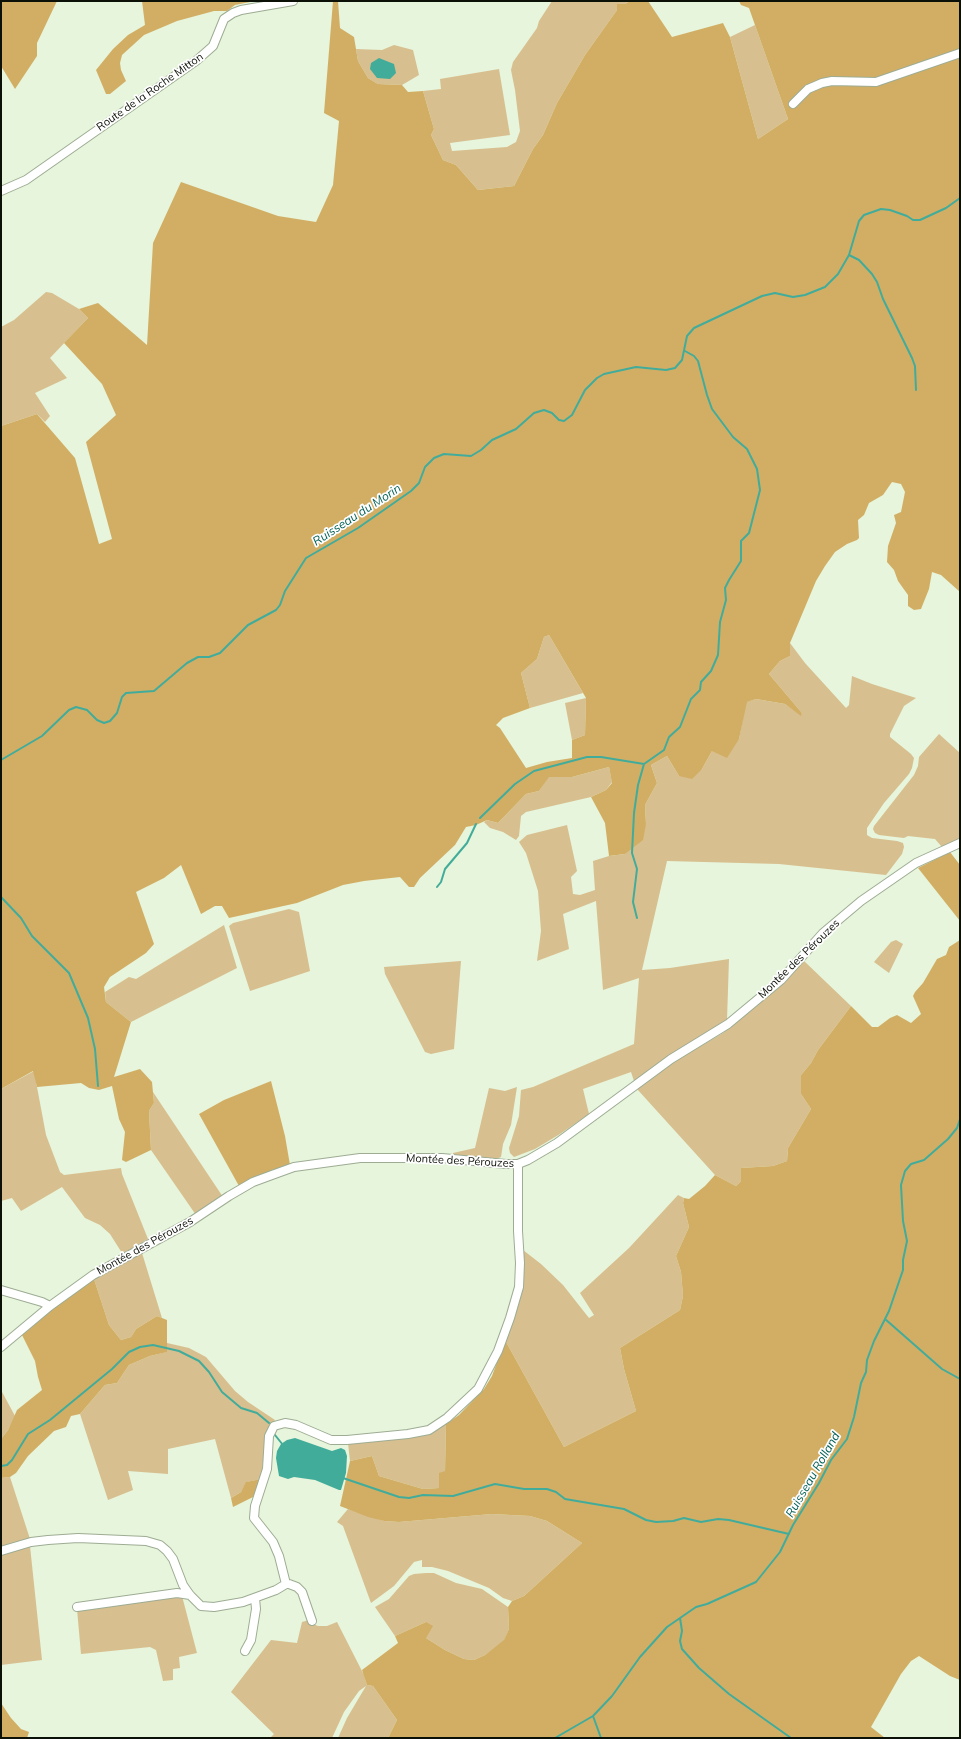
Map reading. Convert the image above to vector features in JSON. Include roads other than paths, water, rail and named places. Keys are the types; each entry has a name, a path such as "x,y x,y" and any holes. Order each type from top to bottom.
{"street":[{"name":"Route de la Roche Mitton","path":"1,191 26,180 196,61 213,46 224,19 241,10 293,1"},
{"path":"793,104 808,89 822,83 835,81 876,82 960,53"},
{"name":"Montée des Pérouzes","path":"1,1347 50,1306 93,1275 190,1222 253,1182 294,1167 360,1158 442,1158 506,1164 518,1164 528,1160 557,1143 671,1059 728,1024 781,980 823,933 861,901 916,863 960,843"},
{"path":"286,1584 279,1556 273,1542 254,1518 255,1506 267,1469 269,1436 274,1426 285,1423 296,1425 331,1440 347,1440 408,1434 429,1430 447,1418 478,1389 498,1351 519,1288 520,1263 518,1231 518,1164"},
{"path":"1,1290 50,1306"},
{"path":"1,1550 31,1542 78,1538 146,1541 160,1546 167,1551 173,1559 183,1585 190,1596 201,1606 210,1608 256,1598 276,1590 286,1584 292,1585 301,1590 312,1621"},
{"path":"177,1593 183,1585"},
{"path":"77,1607 177,1593 190,1596"},
{"path":"245,1651 251,1640 256,1598"}],"water":[{"path":"379,58 394,64 396,73 390,79 377,78 370,69 371,63"},
{"path":"295,1438 332,1451 341,1448 345,1450 347,1456 346,1473 341,1490 315,1480 294,1477 288,1479 279,1476 276,1458 277,1451 281,1444 287,1440"}],"waterway":[{"name":"Ruisseau du Morin","path":"1,760 42,736 69,710 76,707 87,710 97,720 104,723 110,721 117,713 122,697 126,693 154,691 187,663 198,657 209,657 220,653 248,625 276,610 280,605 285,591 306,558 358,528 411,491 419,483 425,467 434,458 444,454 471,456 481,450 492,440 516,429 534,413 544,410 552,413 559,420 564,421 572,415 585,390 597,378 604,374 636,367 666,370 675,368 682,360 687,336 694,328 762,296 775,293 793,297 805,295 825,287 838,274 849,255 859,221 864,215 881,209 890,210 907,216 913,220 920,220 946,208 960,198"},
{"path":"849,255 859,260 877,282 883,299 915,366 916,390"},
{"path":"637,918 633,902 637,869 632,853 634,813 638,785 644,764 664,750 669,737 680,727 691,699 700,690 701,682 711,671 718,655 720,622 726,600 725,588 741,561 741,541 749,533 760,490 757,469 747,449 733,437 712,409 698,361 694,356 685,351"},
{"path":"480,818 515,784 534,771 587,757 601,757 644,764"},
{"path":"437,887 441,882 445,869 467,843 476,824"},
{"path":"1,897 21,918 32,936 69,973 88,1018 95,1049 98,1086"},
{"name":"Ruisseau Rolland","path":"555,1738 593,1716 612,1696 640,1657 667,1627 696,1607 707,1604 756,1582 780,1552 793,1525 819,1483 831,1460 847,1439 854,1417 861,1383 866,1372 867,1360 874,1341 889,1311 903,1270 903,1260 907,1241 903,1221 901,1185 905,1171 911,1164 924,1160 948,1139 957,1128 960,1119"},
{"path":"885,1319 942,1369 960,1379"},
{"path":"1,1466 7,1465 12,1460 28,1434 50,1420 112,1369 129,1352 140,1347 153,1345 179,1351 199,1361 209,1372 222,1392 241,1408 257,1413 269,1423"},
{"path":"275,1435 283,1445"},
{"path":"343,1478 399,1497 409,1498 423,1495 453,1496 495,1484 524,1489 547,1489 556,1492 565,1499 624,1509 646,1520 656,1522 673,1521 684,1518 701,1522 718,1519 729,1520 789,1534"},
{"path":"680,1618 682,1631 680,1641 682,1649 699,1668 729,1694 791,1738"},
{"path":"593,1716 601,1738"}]}
